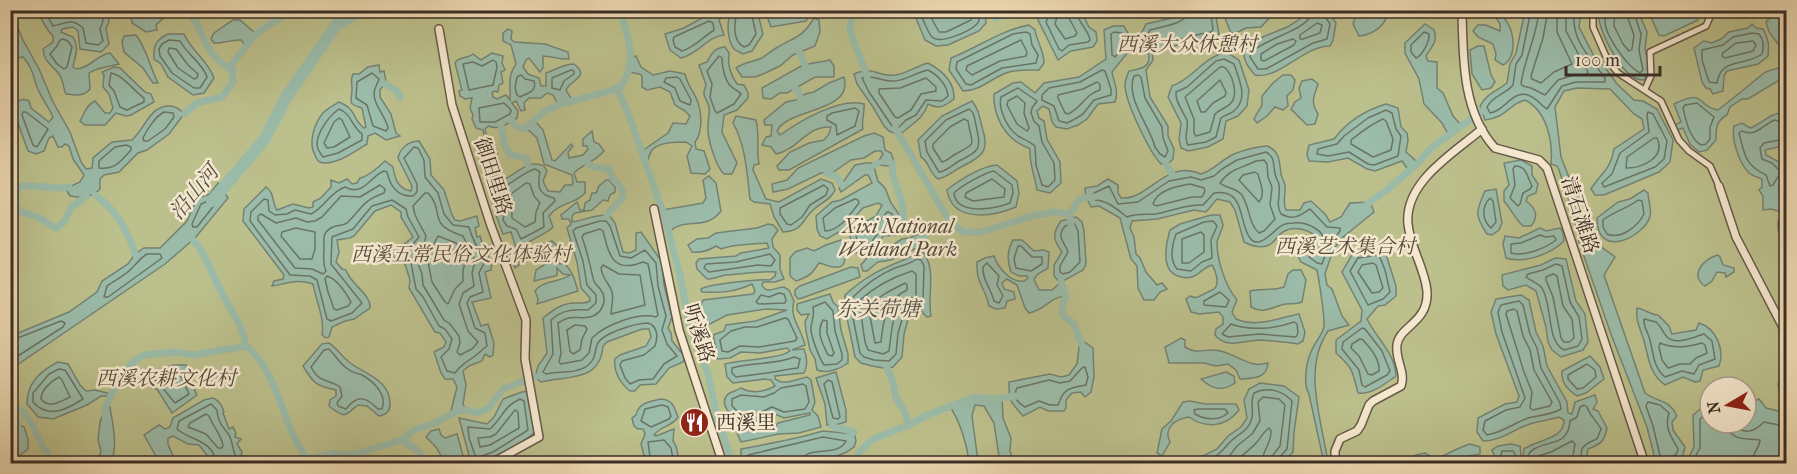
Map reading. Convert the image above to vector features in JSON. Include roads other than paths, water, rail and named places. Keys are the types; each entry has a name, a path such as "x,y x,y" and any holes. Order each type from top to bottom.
{"street":[{"name":"清石滩路","path":"1462,10 1466,78 1470,101 1482,129 1495,148 1539,160 1547,168 1645,464"},
{"path":"1593,10 1593,27 1608,61 1618,73 1661,101 1679,140 1689,151 1710,166 1736,237 1786,333"},
{"path":"1645,89 1652,76 1650,52 1706,26 1713,10"},
{"name":"御田里路","path":"439,29 452,105 490,223 526,320 525,359 538,437 490,464"},
{"path":"1335,464 1335,451 1340,439 1357,430 1373,401 1401,386 1403,376 1397,343 1423,315 1427,292 1408,225 1418,186 1482,129"},
{"name":"听溪路","path":"654,208 679,330 723,464"}],"water":[{"path":"11,10 16,11 17,26 23,40 70,132 81,162 86,169 92,168 93,158 112,142 132,140 148,118 158,109 171,106 184,114 169,134 147,150 138,153 119,172 104,175 100,179 100,189 94,194 78,197 70,196 67,191 69,187 80,182 84,175 73,159 69,146 65,144 58,147 53,136 49,138 44,151 36,154 28,151 14,112 14,105 19,101 29,101 31,108 49,122 53,117 26,61 23,57 11,59 14,35"},
{"path":"171,10 156,25 157,30 146,32 132,23 131,13 133,11"},
{"path":"732,10 811,11 806,21 771,27 763,12 758,14 763,34 752,51 743,54 734,49 730,41 728,25"},
{"path":"1273,10 1274,13 1261,27 1246,28 1231,33 1222,11"},
{"path":"37,11 106,11 109,21 106,29 109,44 101,52 80,49 78,31 73,27 62,29 61,32 73,37 75,41 76,52 73,67 76,69 110,53 119,64 89,73 90,89 85,93 66,94 60,76 45,57 43,49 53,42 53,36"},
{"path":"913,11 985,11 986,23 979,31 948,45 936,46 925,40"},
{"path":"1053,11 1081,11 1089,27 1096,32 1097,41 1093,47 1071,51 1058,60 1038,20 1038,15"},
{"path":"1189,11 1215,11 1219,34 1212,38 1152,51 1153,60 1146,70 1150,97 1168,126 1168,136 1174,149 1173,159 1169,163 1161,164 1133,115 1125,81 1129,71 1144,67 1149,60 1141,34 1146,24"},
{"path":"1303,11 1328,11 1336,23 1330,46 1310,51 1273,73 1255,75 1247,65 1244,53 1250,44 1291,25 1305,15"},
{"path":"1365,11 1387,11 1387,16 1378,28 1369,34 1359,36 1353,24 1355,18"},
{"path":"1525,11 1581,11 1579,27 1595,58 1634,100 1643,101 1657,109 1673,140 1670,162 1659,172 1604,195 1595,195 1591,189 1608,166 1614,149 1644,129 1642,119 1634,114 1610,89 1577,88 1564,91 1555,107 1561,157 1578,200 1585,229 1592,240 1615,257 1604,275 1645,393 1666,403 1677,416 1672,422 1673,430 1685,447 1682,458 1674,463 1656,463 1647,427 1612,337 1579,242 1575,219 1559,170 1557,166 1551,164 1551,146 1547,127 1539,111 1525,100 1503,114 1485,120 1480,106 1489,95 1507,83"},
{"path":"1603,11 1638,11 1647,32 1645,49 1650,70 1644,80 1629,73 1615,57 1599,20"},
{"path":"1648,11 1696,11 1698,20 1664,36 1659,35"},
{"path":"1777,11 1786,11 1786,44 1779,45 1769,32 1766,22"},
{"path":"713,12 722,12 723,16 719,20 724,35 712,39 693,53 681,58 670,50 665,34 684,28"},
{"path":"1496,13 1507,22 1513,38 1512,54 1503,65 1495,60 1493,44 1478,37 1473,31 1478,25 1486,25 1500,31"},
{"path":"814,18 819,20 820,32 815,46 793,55 780,66 763,74 755,77 742,77 736,68 762,58 798,36"},
{"path":"233,20 240,20 256,34 247,47 241,40 214,43 211,39 214,33"},
{"path":"1425,24 1434,30 1435,34 1434,44 1426,56 1428,61 1437,62 1437,88 1443,93 1453,116 1462,126 1449,136 1442,123 1424,104 1419,79 1405,53 1405,43"},
{"path":"1752,24 1756,28 1763,29 1765,33 1768,42 1768,56 1758,64 1727,71 1724,76 1723,91 1713,94 1702,82 1694,48 1704,41 1712,43 1729,32 1748,28"},
{"path":"1029,25 1035,30 1043,54 1044,63 1039,70 1010,72 980,87 963,91 949,70 951,58 1009,31"},
{"path":"1113,26 1124,26 1131,39 1132,47 1112,72 1116,90 1115,102 1098,104 1087,119 1067,129 1056,127 1052,122 1049,109 1043,106 1037,111 1039,118 1044,121 1047,139 1060,162 1061,183 1050,193 1037,190 1030,149 1004,130 996,112 994,94 1013,83 1021,82 1035,93 1044,83 1079,77 1106,59 1104,30"},
{"path":"508,29 512,31 511,39 514,42 545,44 568,52 569,59 543,56 543,68 540,72 529,58 526,60 523,67 528,74 539,78 541,86 546,86 546,73 570,64 579,68 580,75 566,90 573,102 558,105 553,95 547,93 541,98 529,98 524,103 525,110 521,111 516,101 512,103 518,111 517,118 503,126 496,128 489,126 485,129 489,146 493,145 498,159 497,173 493,181 491,161 483,130 476,128 472,119 470,108 472,98 465,99 460,96 459,91 462,90 455,63 458,59 473,54 481,60 492,53 503,56 502,63 505,70 501,72 503,83 499,85 498,92 492,93 497,99 506,95 510,100 510,77 516,64 511,45 503,41 503,33"},
{"path":"168,34 184,34 208,66 214,78 204,93 193,95 168,77 161,64 154,59 156,44"},
{"path":"136,35 158,83 153,83 143,68 124,52 122,42 124,36"},
{"path":"1484,46 1495,82 1491,88 1482,90 1472,74 1470,50"},
{"path":"725,47 729,53 729,65 733,77 737,84 744,85 748,93 748,98 737,110 724,115 722,132 737,163 732,174 724,174 713,152 708,131 709,107 704,94 706,85 699,65 707,62 716,50"},
{"path":"1226,52 1239,60 1249,90 1247,106 1238,116 1226,121 1223,139 1208,147 1188,151 1181,148 1179,139 1181,123 1168,97 1172,86 1211,58"},
{"path":"636,56 641,67 653,75 670,71 685,74 700,111 701,122 695,142 696,149 704,151 710,169 705,174 691,173 687,156 692,146 686,142 668,143 655,147 646,164 642,151 668,133 673,123 686,124 690,116 675,105 670,92 660,87 647,90 642,87 642,76 629,72 631,57"},
{"path":"830,60 834,66 834,77 815,77 787,93 780,93 771,99 763,98 762,88 803,65"},
{"path":"928,63 938,69 950,82 954,99 942,106 935,107 928,104 920,118 900,135 889,131 857,84 854,74 872,71 885,75 896,75"},
{"path":"1786,63 1786,76 1730,107 1727,115 1717,125 1716,140 1707,150 1699,152 1690,144 1683,128 1677,130 1675,125 1681,122 1674,104 1696,98 1718,110 1764,73"},
{"path":"379,65 380,72 384,71 386,81 380,90 380,97 391,114 396,133 400,136 386,140 375,133 368,136 367,144 347,156 336,161 319,162 313,150 312,139 320,117 339,102 349,108 357,121 364,128 366,127 362,108 351,102 352,78 353,74 359,74 368,67"},
{"path":"114,67 120,68 145,92 151,94 154,102 131,115 116,113 105,125 85,125 80,121 87,107 95,101 105,113 110,113 113,108 109,94 103,87 102,72"},
{"path":"1283,75 1291,75 1295,80 1293,90 1287,96 1288,106 1283,110 1275,107 1257,123 1254,119 1262,105 1262,96"},
{"path":"844,77 844,89 839,97 830,104 784,123 777,131 780,135 820,112 854,103 864,104 863,129 789,170 779,170 777,166 790,152 809,143 824,140 831,127 815,130 784,152 776,154 771,147 762,145 766,137 771,136 772,125 765,125 764,120 786,102 796,100"},
{"path":"1312,79 1318,84 1313,102 1318,114 1315,124 1307,125 1291,109 1301,98 1299,88 1302,81"},
{"path":"972,101 984,135 983,152 976,159 938,179 921,157 918,140 942,116"},
{"path":"1386,104 1398,108 1401,127 1407,133 1406,152 1417,164 1409,171 1402,161 1375,171 1348,158 1328,162 1309,161 1307,154 1309,145 1334,139 1357,117"},
{"path":"1779,113 1786,121 1786,143 1765,150 1766,155 1786,166 1786,179 1780,182 1779,189 1786,198 1786,241 1782,239 1778,229 1778,221 1782,218 1782,212 1771,209 1763,210 1763,196 1759,190 1762,187 1762,179 1745,168 1736,150 1733,131 1734,126 1742,123 1750,128"},
{"path":"736,116 756,120 759,164 754,165 753,170 766,199 779,202 821,179 832,183 835,190 831,197 813,210 798,228 783,232 774,217 770,204 754,202 750,199 743,151 733,123"},
{"path":"535,121 543,130 552,160 555,161 571,144 573,146 568,152 569,158 583,155 588,149 587,146 583,146 583,139 592,131 594,142 599,144 604,151 574,173 577,182 585,182 585,193 553,211 549,216 553,227 526,244 527,248 534,248 552,241 558,247 560,254 553,263 565,264 568,267 578,291 537,304 535,291 538,287 570,275 563,274 557,268 557,275 534,281 536,270 547,263 532,262 536,253 521,251 519,265 515,268 509,251 516,248 511,232 503,234 496,215 499,209 495,191 498,182 531,164 544,166 547,171 543,181 548,191 560,192 565,185 572,185 572,175 544,164 537,138 526,128"},
{"path":"874,133 883,137 885,150 891,153 894,161 889,166 878,165 883,154 881,151 875,151 864,158 851,160 832,173 821,173 788,189 773,192 772,184 787,180 798,168"},
{"path":"419,141 430,159 431,175 444,190 455,220 460,221 477,216 479,226 475,228 477,237 480,236 490,263 492,263 491,270 485,272 491,298 472,302 481,326 488,324 494,343 493,355 490,357 485,354 482,361 463,371 466,385 463,404 466,410 450,415 457,387 453,379 445,379 441,373 434,352 444,347 446,342 440,333 435,332 409,288 410,280 405,264 393,257 393,253 413,237 401,217 401,212 391,205 375,211 354,236 337,240 339,252 336,262 346,270 368,299 370,308 354,319 332,327 329,337 326,338 322,335 321,316 313,284 298,281 272,286 274,281 283,279 284,275 243,221 244,209 266,187 271,192 277,210 293,204 309,208 313,207 313,202 321,198 331,187 331,180 339,183 347,179 352,184 357,183 360,178 370,174 385,161 393,167 400,186 411,191 412,186 398,158 406,146"},
{"path":"1267,146 1278,157 1285,184 1286,210 1300,210 1304,203 1311,201 1330,222 1341,217 1350,203 1370,202 1374,212 1342,238 1333,250 1325,274 1327,285 1332,289 1342,316 1349,325 1328,331 1320,346 1316,362 1316,395 1328,463 1324,463 1306,379 1309,357 1322,333 1324,316 1317,270 1301,262 1298,256 1313,247 1317,240 1315,236 1307,231 1292,229 1282,233 1269,245 1258,247 1251,245 1244,242 1235,210 1230,202 1217,199 1206,212 1194,210 1157,219 1132,221 1130,228 1134,237 1136,254 1146,272 1157,285 1162,283 1167,289 1160,292 1154,300 1144,300 1138,288 1137,266 1131,259 1120,218 1099,206 1091,207 1086,197 1085,188 1097,186 1108,179 1118,185 1121,198 1131,197 1178,171 1201,174 1234,154"},
{"path":"1521,160 1532,166 1532,175 1538,184 1536,193 1528,196 1526,201 1535,213 1531,226 1523,226 1504,201 1504,191 1509,185 1504,163"},
{"path":"873,163 878,181 885,188 891,203 903,220 905,229 897,235 883,236 871,251 858,253 853,252 849,231 876,216 882,205 878,203 863,208 844,229 827,239 820,236 816,216 832,202 841,200 872,183 868,175 865,175 841,192 839,188 855,165"},
{"path":"997,165 1017,181 1019,193 1016,207 996,213 974,215 965,213 950,201 947,190 971,174"},
{"path":"709,176 716,183 721,211 708,221 682,225 669,232 662,210 703,203 706,198 703,180"},
{"path":"609,180 615,187 615,192 610,195 608,201 603,200 592,210 575,213 572,216 572,222 609,215 615,223 623,252 629,253 636,250 636,233 641,232 662,262 664,285 672,317 668,328 672,341 685,357 683,362 669,368 656,384 640,385 635,391 630,391 620,381 615,368 615,359 646,346 651,337 649,329 642,329 607,342 603,346 601,358 589,372 541,382 535,377 538,366 547,353 543,318 570,303 590,301 581,288 577,262 567,228 571,224 569,219 562,219 561,215 577,202 580,210 584,210 585,203 590,200 592,193 596,193 599,186"},
{"path":"218,183 228,198 195,238 165,264 11,369 11,336 69,312 97,292 102,281 128,264 135,254 144,248 160,248 187,221 197,198 210,194"},
{"path":"1496,189 1502,223 1499,230 1492,235 1487,234 1483,228 1478,213 1485,191"},
{"path":"1644,190 1648,193 1651,211 1647,223 1640,231 1622,241 1613,242 1605,239 1599,231 1597,218 1618,202 1630,199"},
{"path":"1211,215 1220,215 1223,225 1217,241 1217,250 1226,281 1237,300 1232,312 1236,319 1251,323 1299,314 1305,332 1303,341 1298,344 1260,340 1225,342 1215,335 1216,329 1223,324 1223,317 1219,312 1199,314 1191,312 1186,299 1190,296 1197,297 1214,289 1217,281 1215,271 1212,265 1190,277 1172,273 1166,256 1167,242 1170,230 1180,224"},
{"path":"1076,217 1082,222 1084,231 1086,264 1083,270 1061,282 1066,296 1055,299 1029,313 1017,285 1007,279 1002,283 1004,289 1014,292 1015,299 1007,301 1005,308 996,309 989,306 979,281 977,262 994,256 1006,274 1014,280 1024,281 1028,278 1027,276 1019,276 1011,272 1008,260 1013,240 1022,240 1034,251 1049,252 1048,268 1034,279 1039,290 1052,290 1060,283 1054,276 1054,265 1062,252 1055,240 1056,229 1061,221"},
{"path":"768,224 778,230 772,239 773,247 780,255 780,269 784,279 763,282 762,285 766,290 784,287 789,290 794,301 794,317 805,345 792,350 804,349 807,361 804,373 775,376 775,379 788,382 807,377 811,380 815,402 812,410 818,416 821,427 799,433 779,434 741,442 737,433 746,428 764,423 772,431 778,423 810,415 810,413 784,418 773,413 748,423 741,422 732,416 725,403 728,394 741,388 758,392 775,386 771,380 765,379 733,383 727,377 725,364 778,356 790,351 787,348 760,353 741,352 730,358 718,359 714,356 716,348 713,335 724,331 726,325 756,321 787,310 766,309 727,315 708,325 702,322 700,307 703,300 753,294 755,291 752,284 722,292 702,292 701,289 734,282 770,280 776,272 726,275 707,279 697,269 696,263 699,259 736,256 769,248 767,243 721,249 716,246 698,252 692,252 688,245 697,239 708,238 716,233 757,228"},
{"path":"1540,228 1546,231 1560,228 1564,241 1537,257 1521,260 1506,258 1503,244 1505,236 1519,238"},
{"path":"922,232 923,242 917,248 891,260 878,262 867,271 863,271 861,265 867,258 876,256 902,239"},
{"path":"841,240 845,253 842,265 832,267 819,263 812,273 804,278 796,281 790,276 790,258 795,252 807,248 814,251"},
{"path":"1384,248 1396,286 1396,296 1385,305 1378,306 1367,319 1389,353 1396,376 1373,391 1358,393 1352,371 1336,353 1336,340 1361,321 1362,310 1342,272 1353,253"},
{"name":"东关荷塘","path":"923,252 931,275 931,316 927,317 921,311 910,313 904,334 902,357 893,367 883,368 861,363 855,357 845,308 845,295 874,274"},
{"path":"1718,255 1723,265 1734,268 1734,272 1726,277 1725,273 1717,272 1712,281 1705,286 1700,282 1698,272 1704,263"},
{"path":"1555,258 1566,259 1576,301 1585,314 1588,342 1583,350 1561,357 1552,350 1548,342 1536,291 1526,285 1508,290 1503,286 1502,275 1541,265"},
{"path":"851,267 858,268 860,277 802,298 798,299 795,295 795,290 800,286"},
{"path":"1293,270 1301,270 1306,280 1302,302 1264,310 1251,307 1250,291 1284,287 1288,274"},
{"path":"830,294 838,307 848,363 833,370 821,371 817,370 806,331 805,322 809,314 801,315 797,310 797,304"},
{"path":"1521,295 1529,300 1547,366 1567,402 1568,413 1572,414 1575,402 1595,395 1597,402 1593,409 1598,411 1607,428 1601,442 1588,449 1587,455 1592,463 1572,463 1571,461 1526,463 1523,459 1524,449 1560,432 1564,420 1559,417 1530,424 1490,440 1483,441 1477,432 1478,418 1505,404 1517,402 1519,396 1496,334 1491,312 1496,299"},
{"path":"1637,308 1658,315 1669,326 1672,334 1696,330 1699,323 1705,326 1718,340 1721,353 1719,366 1703,370 1702,375 1698,375 1698,381 1683,377 1665,385 1650,365"},
{"path":"1181,338 1185,340 1185,347 1192,350 1218,350 1254,364 1268,363 1267,368 1259,377 1240,379 1236,370 1228,364 1216,366 1204,363 1169,363 1165,347"},
{"path":"1080,339 1093,348 1094,377 1091,392 1085,397 1081,392 1072,393 1066,400 1064,411 1048,411 1040,407 1023,416 1011,401 1009,382 1050,374 1061,377 1069,375 1077,364"},
{"path":"329,343 349,362 375,378 386,389 390,407 387,413 379,416 367,406 358,405 348,413 342,414 329,406 330,400 336,396 336,390 316,383 303,366 322,344"},
{"path":"1590,356 1600,367 1604,379 1586,393 1577,396 1565,385 1562,371"},
{"path":"58,362 68,364 86,391 95,390 111,394 110,396 101,396 87,405 53,419 38,417 27,404 29,390 40,374"},
{"path":"174,365 186,365 188,376 197,395 172,413 157,389 152,388 146,379 155,371"},
{"path":"836,372 846,410 846,422 832,426 827,425 825,404 816,378"},
{"path":"1226,372 1234,376 1235,383 1226,388 1213,387 1201,379"},
{"path":"1786,381 1786,457 1780,456 1772,463 1686,463 1694,447 1693,415 1698,411 1698,435 1758,435 1758,399 1766,408 1778,411 1783,408 1778,384"},
{"path":"1260,383 1284,386 1299,397 1293,452 1283,463 1179,463 1217,449 1228,436 1241,427 1247,418 1244,400 1249,389"},
{"path":"529,391 535,432 505,453 488,460 471,463 459,418 487,424 494,417 503,399"},
{"path":"974,397 1002,398 1003,418 1011,438 1010,451 1014,463 1000,463 994,423 984,406 975,405 972,416 978,461 969,461 962,432 950,406"},
{"path":"213,398 221,406 229,429 233,427 235,437 241,439 237,444 242,452 241,455 247,457 251,463 211,463 199,445 188,444 173,436 168,438 168,444 176,463 150,463 157,458 144,435 159,425 165,429 170,427 173,418 204,400"},
{"path":"661,399 671,402 678,417 654,435 674,429 673,441 681,463 646,463 641,444 645,434 643,429 634,426 632,418 640,407"},
{"path":"1183,402 1205,404 1236,404 1239,410 1222,423 1209,425 1189,417 1175,422 1169,428 1170,442 1162,456 1157,453 1162,429 1171,421"},
{"path":"110,407 115,442 111,463 92,463 99,458 101,451 98,440 100,422 105,408"},
{"path":"18,424 24,427 28,449 11,461 11,434"},
{"path":"439,429 445,438 457,434 465,463 445,463 436,447 426,437 431,431"},
{"path":"823,431 854,432 856,441 854,447 831,458 817,457 799,463 744,463 741,458 741,449"},
{"path":"1470,444 1480,447 1480,454 1460,458 1454,463 1412,463 1416,455 1425,453 1435,459"},
{"path":"1511,444 1520,446 1522,463 1493,463 1495,457 1492,450 1498,446"}],"waterway":[{"path":"185,10 196,23 213,54 233,71"},
{"path":"184,114 197,103 222,97 233,82 232,64 256,34 291,10"},
{"name":"沿山河","path":"212,201 264,140 287,96 337,24 360,10"},
{"path":"511,120 516,126 524,129 544,112 558,105 620,88 626,78 630,59 629,40 620,10"},
{"path":"852,10 850,31 867,76"},
{"path":"993,10 996,18 1005,15 1008,10"},
{"path":"722,12 729,15"},
{"path":"799,52 805,65"},
{"path":"385,84 397,91 400,97"},
{"path":"617,88 665,218 680,275 689,323 708,374 717,417 733,464"},
{"path":"795,89 798,90 800,98"},
{"path":"1363,207 1387,190 1418,163 1431,148 1482,111"},
{"path":"501,126 505,146 510,155 526,158 528,165"},
{"path":"895,128 950,222 963,232 981,232 1036,215 1054,212 1070,214"},
{"path":"892,163 893,176 903,206 903,220 909,225 927,224 928,233 923,237"},
{"path":"588,164 609,169 623,192 622,198 607,215"},
{"path":"1166,164 1172,174"},
{"path":"827,173 837,177 841,184"},
{"path":"493,181 490,183 497,205"},
{"path":"10,215 18,211 15,199 18,187 69,187"},
{"path":"95,195 120,221 135,254"},
{"path":"18,211 38,217 56,228 64,222 71,208 86,196"},
{"path":"1071,226 1070,214 1080,198 1094,197"},
{"path":"188,235 203,254 239,324 246,346"},
{"path":"1061,281 1066,296 1062,315 1073,323 1082,345"},
{"path":"105,416 105,408 120,377 133,362 144,355 176,352 193,355 246,346 258,357 267,371 294,437 312,464"},
{"path":"887,368 896,398 904,410 909,425"},
{"path":"307,459 335,453 355,454 402,440 414,430 435,423 458,411 466,410 476,413 488,409 503,389 535,377"},
{"path":"854,464 859,452 873,439 930,414 974,397 995,399 1017,396"},
{"path":"10,407 17,408 27,417 55,464"},
{"path":"10,415 16,418 18,424"},
{"path":"832,426 854,432"},
{"path":"402,440 418,451 427,464"}],"place":[{"name":"西溪里","path":"695,422"}],"park label":[{"name":"西溪大众休憩村","path":"1187,44"},
{"name":"Xixi National Wetland Park","path":"898,238"},
{"name":"西溪艺术集合村","path":"1345,246"},
{"name":"西溪五常民俗文化体验村","path":"461,254"},
{"name":"西溪农耕文化村","path":"166,378"}]}
